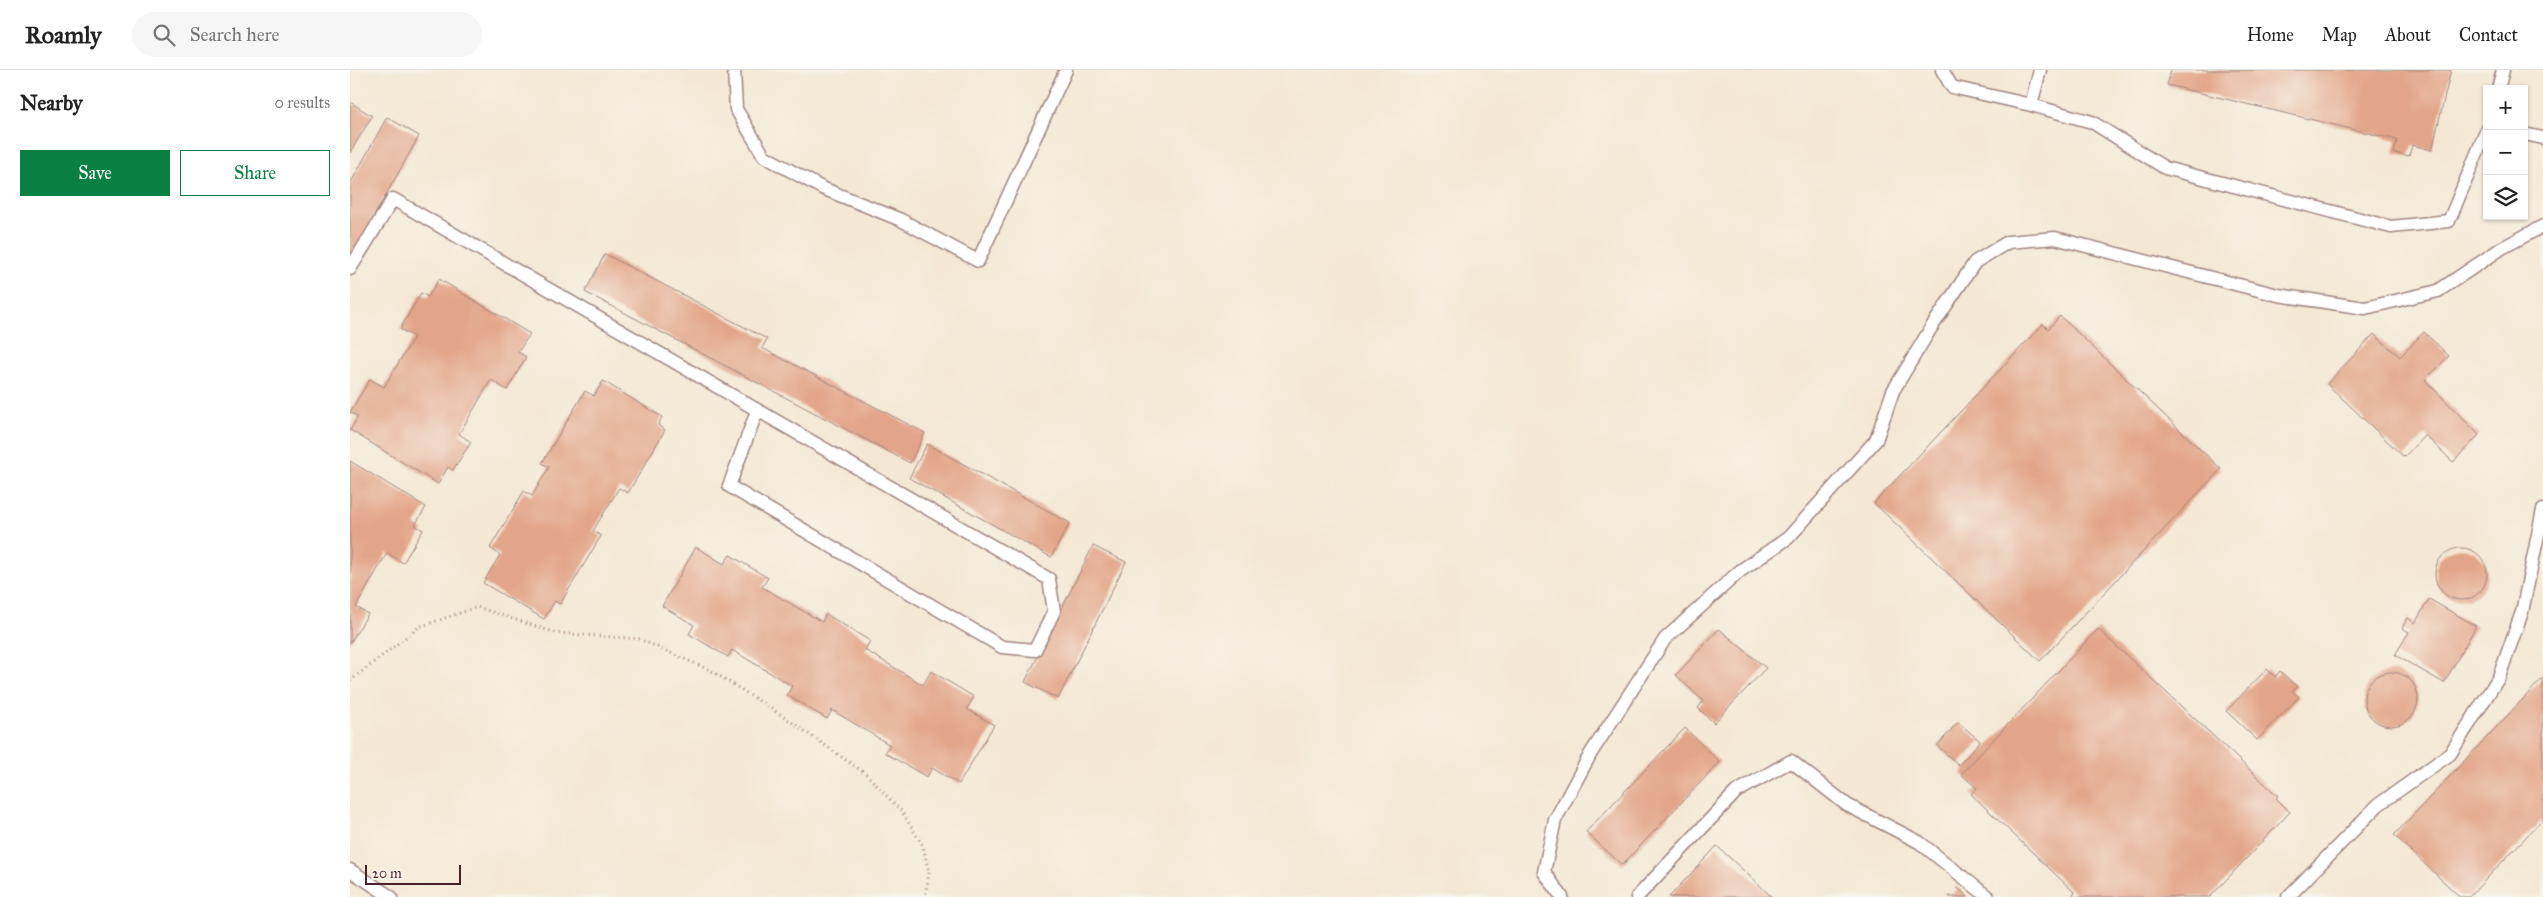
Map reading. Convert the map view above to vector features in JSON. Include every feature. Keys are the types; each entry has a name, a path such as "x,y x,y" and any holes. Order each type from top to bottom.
{"lane":[{"path":"734,70 736,109 764,156 822,188 901,220 978,261 1066,70"},
{"path":"1942,70 1952,87 2032,105 2092,122 2165,168 2391,227 2449,221 2487,130"},
{"path":"2032,105 2040,70"},
{"path":"2499,85 2504,70"},
{"path":"2528,135 2543,138"},
{"path":"350,269 393,199 1049,579 1054,611 1035,650 1002,647 729,486 757,411"},
{"path":"1562,897 1544,872 1555,820 1591,753 1665,639 1740,572 1788,538 1876,440 1893,391 1931,328 1975,262 2008,242 2055,238 2278,295 2364,308 2438,290 2502,248 2543,226"},
{"path":"2288,897 2378,805 2450,754 2500,677 2522,612 2543,510"},
{"path":"1637,897 1736,792 1791,761 1847,806 1919,842 1988,897"},
{"path":"350,870 391,897"}],"path":[{"path":"350,681 419,627 477,607 556,633 639,639 710,670 783,716 866,774 902,812 923,846 929,872 925,897"}],"building":[{"path":"2171,70 2451,70 2432,150 2412,145 2409,156 2394,153 2397,140 2167,85"},
{"path":"350,102 372,116 350,153"},
{"path":"387,117 419,136 350,259 350,184"},
{"path":"605,254 767,339 762,348 925,433 910,463 585,292"},
{"path":"439,279 530,334 518,352 526,357 507,390 491,380 459,434 471,442 453,470 448,467 438,484 350,430 358,417 350,412 370,379 384,387 414,337 400,329 421,293 428,297"},
{"path":"2060,316 2221,469 2040,661 1874,503 2043,324 2048,329"},
{"path":"2424,332 2449,356 2425,380 2479,435 2453,462 2425,435 2404,457 2327,384 2374,334 2400,357"},
{"path":"603,381 662,417 658,425 665,430 628,493 619,488 593,531 601,536 560,604 555,601 544,619 483,583 500,555 490,548 524,491 532,496 549,467 542,463 585,391 594,396"},
{"path":"927,444 1070,523 1051,557 909,478"},
{"path":"350,461 426,507 415,525 423,530 403,563 387,553 356,607 368,614 350,643"},
{"path":"1093,546 1126,562 1058,699 1025,682"},
{"path":"696,547 724,564 730,555 768,578 762,587 822,622 826,614 870,641 865,650 923,685 931,671 974,697 967,709 994,725 959,784 932,768 927,777 885,753 890,745 832,710 827,719 787,695 792,686 732,650 728,657 689,634 694,625 662,606"},
{"path":"2456,548 2466,548 2476,552 2483,559 2487,574 2483,589 2476,596 2466,600 2456,600 2446,596 2439,589 2435,579 2435,569 2439,559 2446,552"},
{"path":"2429,599 2476,626 2444,683 2395,655 2409,632 2402,628 2408,618 2415,623"},
{"path":"1719,629 1766,668 1714,723 1698,708 1703,701 1676,675"},
{"path":"2098,629 2278,796 2276,798 2290,812 2210,897 2071,897 2075,893 1971,794 1977,788 1961,774"},
{"path":"2267,669 2275,677 2280,671 2297,687 2292,691 2299,697 2257,740 2226,711"},
{"path":"2386,672 2396,672 2406,676 2414,684 2418,699 2414,714 2406,722 2396,726 2386,726 2376,722 2368,714 2364,704 2364,694 2368,684 2376,676"},
{"path":"2543,678 2543,819 2469,897 2460,897 2394,835"},
{"path":"1958,722 1980,741 1959,765 1937,746"},
{"path":"1685,728 1720,762 1622,865 1586,832"},
{"path":"1717,846 1772,897 1669,897"},
{"path":"1958,888 1968,897 1949,897"}]}
